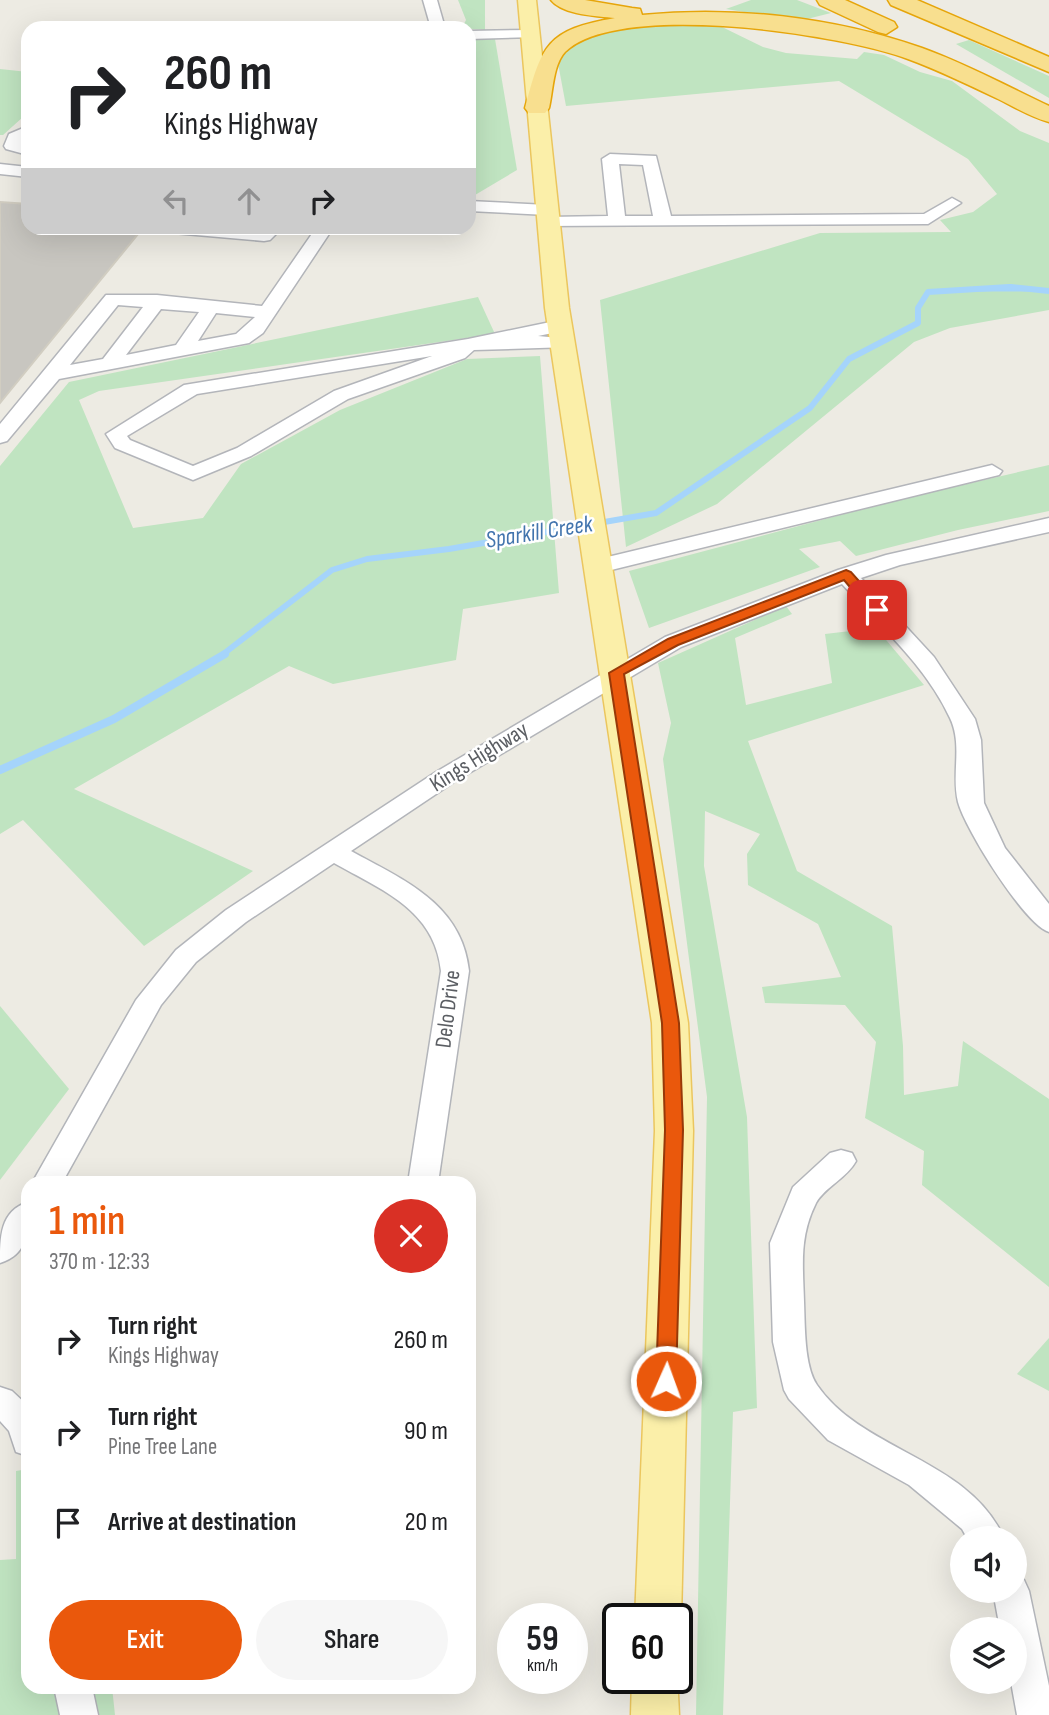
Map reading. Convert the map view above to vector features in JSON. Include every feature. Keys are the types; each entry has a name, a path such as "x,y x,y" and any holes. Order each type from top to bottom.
{"highway":[{"path":"562,0 604,11 653,14 691,10 727,0"},
{"path":"828,0 1049,113"},
{"path":"899,0 1049,62"},
{"path":"947,0 981,24 1049,62"},
{"path":"537,108 552,54 569,40 625,24 716,19 799,26 877,41 939,62 1049,113"}],"main road":[{"path":"527,0 547,216 562,335 667,990 674,1095 658,1603"},
{"path":"655,1715 656,1694"}],"street":[{"path":"430,0 433,21"},
{"path":"476,35 531,34"},
{"path":"21,134 15,137 12,146 21,148"},
{"path":"617,221 610,159 650,160 663,221"},
{"path":"0,169 21,171"},
{"path":"476,207 617,221 705,223 928,219 952,203"},
{"path":"52,374 242,339 256,329 319,235"},
{"path":"0,437 108,302 121,297 268,312"},
{"path":"111,361 157,301"},
{"path":"181,352 212,306"},
{"path":"468,345 458,354 341,395 244,452 194,474 122,444 116,434 191,389 468,345 562,335"},
{"path":"599,566 992,471"},
{"name":"Kings Highway","path":"51,1176 150,999 186,956 236,916 445,777 616,673 673,642 846,575 894,560 1049,525"},
{"path":"846,575 940,681 964,721 971,759 970,802 987,838 1049,923"},
{"name":"Delo Drive","path":"333,852 401,891 433,915 450,941 455,971 424,1176"},
{"path":"841,1161 804,1195 786,1243 789,1342 801,1390 840,1430 921,1475 974,1519 978,1526"},
{"path":"0,1251 21,1222"},
{"path":"0,1401 21,1421"},
{"path":"1013,1603 1036,1715"},
{"path":"74,1694 79,1715"}],"green space":[{"path":"458,0 485,0 485,30 476,29 476,21 466,20"},
{"path":"751,0 797,0 831,13 799,21 726,9"},
{"path":"658,24 720,26 763,47 786,53 857,59 864,52 884,55 920,72 952,81 1020,131 1049,143 1049,310 950,328 914,342 717,504 626,547 600,300 820,233 951,232 940,220 973,212 997,194 968,159 839,81 566,106 557,58 567,49 579,41 603,32"},
{"path":"495,39 517,170 476,194 476,40"},
{"path":"969,40 1049,76 1049,98 956,44"},
{"path":"0,69 21,71 21,119 0,135"},
{"path":"478,297 495,334 99,391 79,400 133,528 203,518 241,464 340,410 467,359 540,356 559,593 463,609 456,660 333,684 289,666 74,789 253,871 144,946 23,820 0,834 0,466 69,382"},
{"path":"1049,465 1049,511 958,530 856,556 840,541 799,549 820,567 649,628 629,571 897,500"},
{"path":"786,606 792,614 735,638 746,705 832,683 825,634 876,628 924,685 748,741 797,871 892,926 903,1046 904,1095 958,1086 963,1041 1049,1099 1049,1287 922,1185 924,1151 865,1118 876,1042 845,1005 765,1003 762,987 841,977 818,924 748,885 747,854 760,834 705,811 704,866 747,1117 757,1408 733,1412 723,1715 696,1715 707,1097 663,759 671,723 658,663"},
{"path":"0,1006 69,1089 0,1180"},
{"path":"1049,1338 1049,1391 1017,1374"},
{"path":"21,1470 21,1694 113,1694 115,1715 0,1715 0,1560 16,1559 16,1471"}],"building":[{"path":"0,202 21,204 21,235 137,235 0,403"}],"waterway":[{"name":"Sparkill Creek","path":"222,655 332,570 367,559 449,549 656,513 810,408 849,359 918,323 918,308 928,292 1009,287"},
{"name":"Sparkill Creek","path":"1011,287 1049,291"},
{"name":"Sparkill Creek","path":"980,289 1028,289"},
{"name":"Sparkill Creek","path":"0,770 114,719 225,654"}],"route":[{"path":"666,1381 674,1130 670,1023 616,673 673,642 846,575 877,610"}]}
